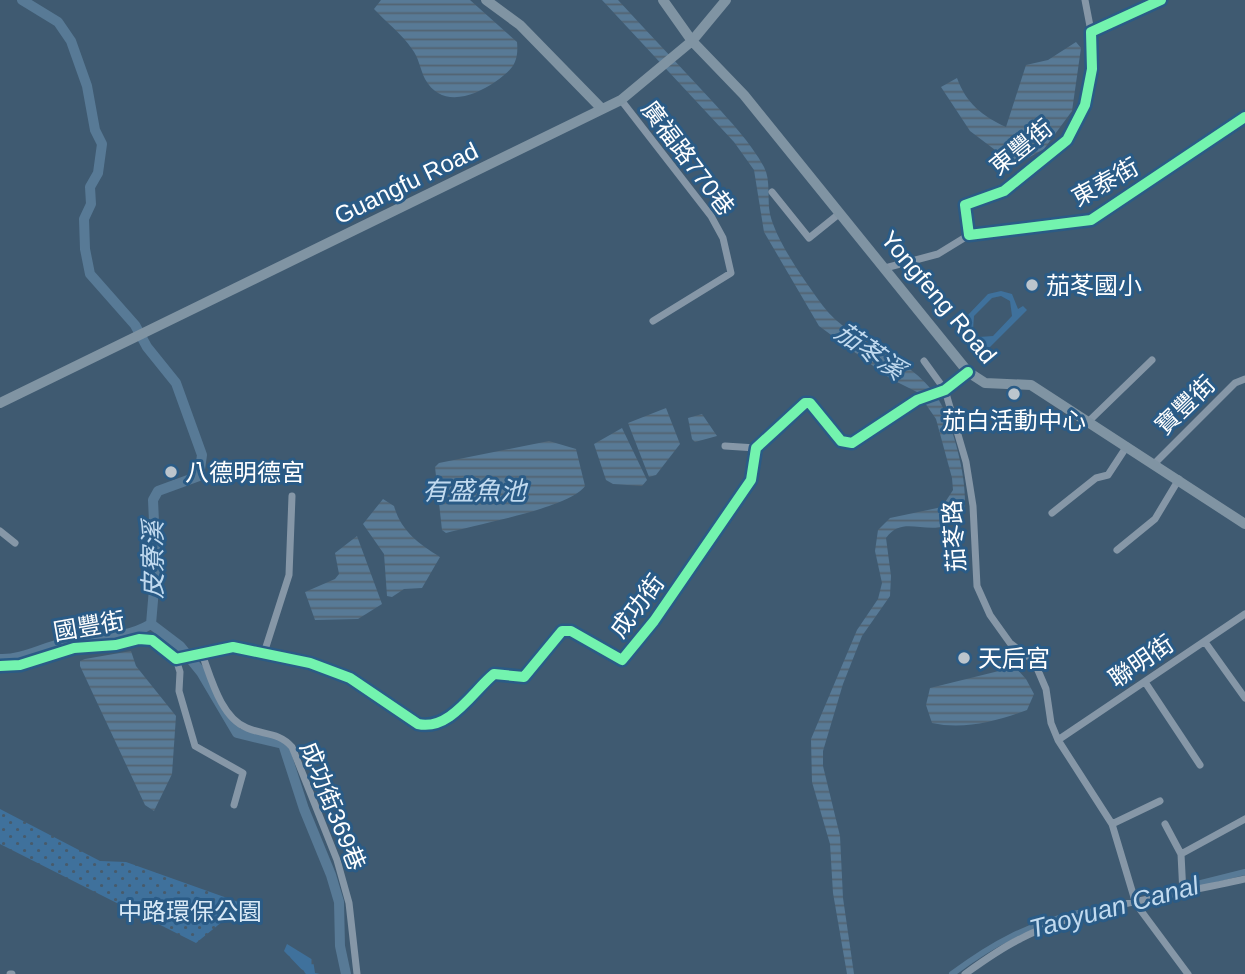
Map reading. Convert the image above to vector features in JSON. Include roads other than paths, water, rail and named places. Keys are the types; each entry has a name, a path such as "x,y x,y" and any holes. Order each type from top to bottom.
{"street":[{"name":"Yongfeng Road","path":"663,0 691,41 744,95 968,372 985,383 1031,385 1128,445 1245,524"},
{"path":"691,41 726,0"},
{"name":"東豐街","path":"969,234 965,205 1004,191 1052,154 1067,140 1078,122 1085,105 1094,47 1085,0"},
{"path":"489,1 520,25 602,109"},
{"name":"Guangfu Road","path":"0,404 621,100 691,41"},
{"name":"廣福路770巷","path":"621,100 711,216 723,238 731,273 653,321"},
{"name":"東泰街","path":"885,268 938,254 969,234 1024,230 1091,220 1245,117"},
{"path":"772,192 809,238 840,213"},
{"path":"1089,421 1153,360"},
{"name":"茄苳路","path":"924,361 945,390 963,452 972,495 977,586 990,615 1010,643 1034,661 1046,689 1050,717 1058,740 1112,824 1133,890 1133,903"},
{"path":"725,446 756,448 805,403 810,403 846,444 920,399 945,390 968,372"},
{"name":"寶豐街","path":"1155,463 1236,383 1245,379"},
{"path":"1052,513 1096,478 1108,475 1128,445"},
{"name":"成功街","path":"178,659 233,647 310,663 350,678 418,724 426,726 440,722 456,711 494,674 524,677 562,631 571,631 622,660 654,621 751,480 756,448"},
{"path":"1118,550 1155,519 1179,479"},
{"path":"264,653 289,575 292,496"},
{"path":"0,531 15,543"},
{"name":"聯明街","path":"1058,740 1245,614"},
{"name":"國豐街","path":"0,666 20,665 74,648 116,645 139,639 152,640 178,659"},
{"path":"1205,642 1245,698"},
{"name":"成功街369巷","path":"202,654 229,716 248,729 267,732 285,740 292,747 337,860 349,903 357,974"},
{"path":"178,659 179,691 195,746 243,773 234,805"},
{"path":"1145,682 1200,765"},
{"path":"1112,824 1160,801"},
{"path":"1181,854 1245,819"},
{"path":"1165,824 1181,854 1183,892"},
{"path":"965,974 1023,937 1075,918 1245,879"},
{"path":"1133,903 1188,974"}],"water":[{"path":"381,0 470,0 517,42 515,61 501,78 477,92 458,97 440,94 425,79 408,44 374,9"},
{"name":"茄苳溪","path":"602,0 618,0 747,141 766,172 773,225 800,274 836,320 925,382 943,408 959,454 965,502 963,514 942,527 902,527 886,538 891,576 890,596 862,636 843,684 823,751 823,766 840,836 843,898 854,974 847,974 833,893 830,844 812,782 811,739 857,630 878,599 882,583 875,551 878,530 890,518 942,507 953,490 952,478 936,419 917,392 891,379 819,326 764,232 754,170 734,142"},
{"path":"1076,42 1081,48 1072,111 1044,149 1015,165 970,131 941,87 957,78 965,95 976,108 1006,127 1026,65 1048,60"},
{"path":"666,408 680,444 656,475 649,477 628,423"},
{"path":"702,414 717,436 695,442 688,418"},
{"path":"622,428 647,480 642,486 613,484 606,480 594,444"},
{"name":"有盛魚池","path":"549,441 576,449 585,486 576,494 521,514 446,533 442,530 435,467 439,463"},
{"name":"有盛魚池","path":"383,499 394,506 401,523 412,536 440,557 422,588 404,589 392,597 387,596 384,554 363,524"},
{"name":"有盛魚池","path":"357,536 382,604 358,619 315,620 305,592 335,579 339,574 335,553"},
{"path":"131,651 136,666 176,716 172,774 154,811 145,805 80,666 80,661 85,659"},
{"path":"1015,667 1034,694 1027,710 981,723 932,723 926,705 930,688"}],"waterway":[{"name":"皮寮溪","path":"22,0 58,22 71,41 87,86 95,130 102,144 98,173 90,187 91,204 84,219 85,249 90,274 135,325 147,347 176,383 202,455 199,476 158,491 153,500 156,565 151,624"},
{"name":"皮寮溪","path":"151,624 180,646 201,672 237,733 283,744 339,902 340,946 346,974"},
{"path":"0,659 17,657 65,643 130,633 151,624"},
{"name":"Taoyuan Canal","path":"1157,894 1245,872"},
{"name":"Taoyuan Canal","path":"952,974 1012,936 1078,913"}],"place":[{"name":"茄苳國小","path":"1032,285"},
{"name":"茄白活動中心","path":"1014,394"},
{"name":"八德明德宮","path":"171,472"},
{"name":"天后宮","path":"964,658"}],"park label":[{"name":"中路環保公園","path":"190,911"}]}
